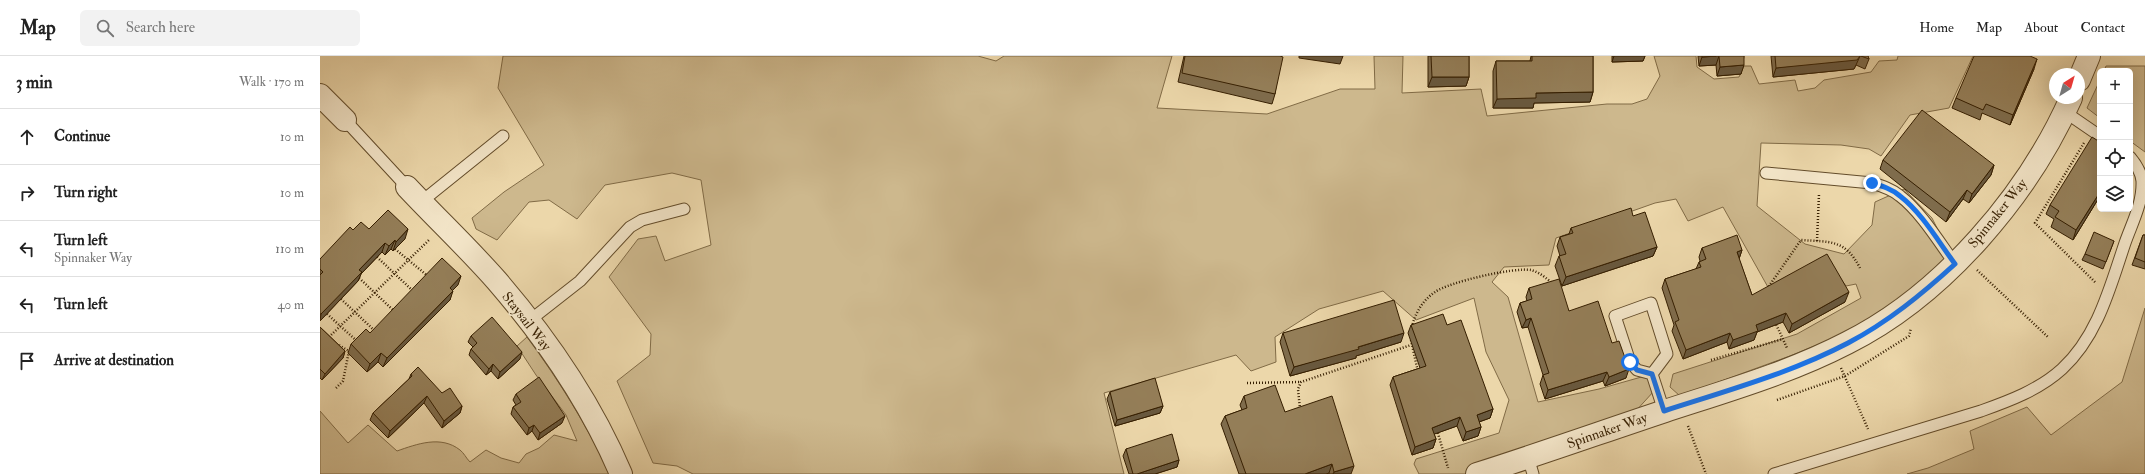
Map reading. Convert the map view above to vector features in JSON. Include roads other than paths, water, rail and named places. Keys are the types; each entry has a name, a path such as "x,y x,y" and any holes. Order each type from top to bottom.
{"street":[{"path":"2084,68 2089,56"},
{"path":"320,95 345,120"},
{"name":"Spinnaker Way","path":"1477,474 1531,466 1664,411 1758,380 1848,343 1902,309 1955,264 2004,208 2042,153 2068,105"},
{"name":"Staysail Way","path":"407,187 497,282 529,321 575,384 595,416 621,474"}],"lane":[{"path":"2068,105 2096,133"},
{"path":"345,120 407,187"},
{"path":"421,202 503,136"},
{"path":"1774,474 1981,411 2015,398 2042,384 2062,370 2079,350 2093,328 2108,294 2139,203 2142,192 2142,180 2137,166 2133,161"},
{"path":"1766,173 1872,183 1885,187 1900,196 1916,212 1955,264"},
{"path":"529,321 580,281 630,227 642,220 684,209"},
{"path":"1651,303 1667,354 1652,374 1637,370 1630,362 1615,316 1651,303"},
{"path":"1652,374 1664,411"}]}
